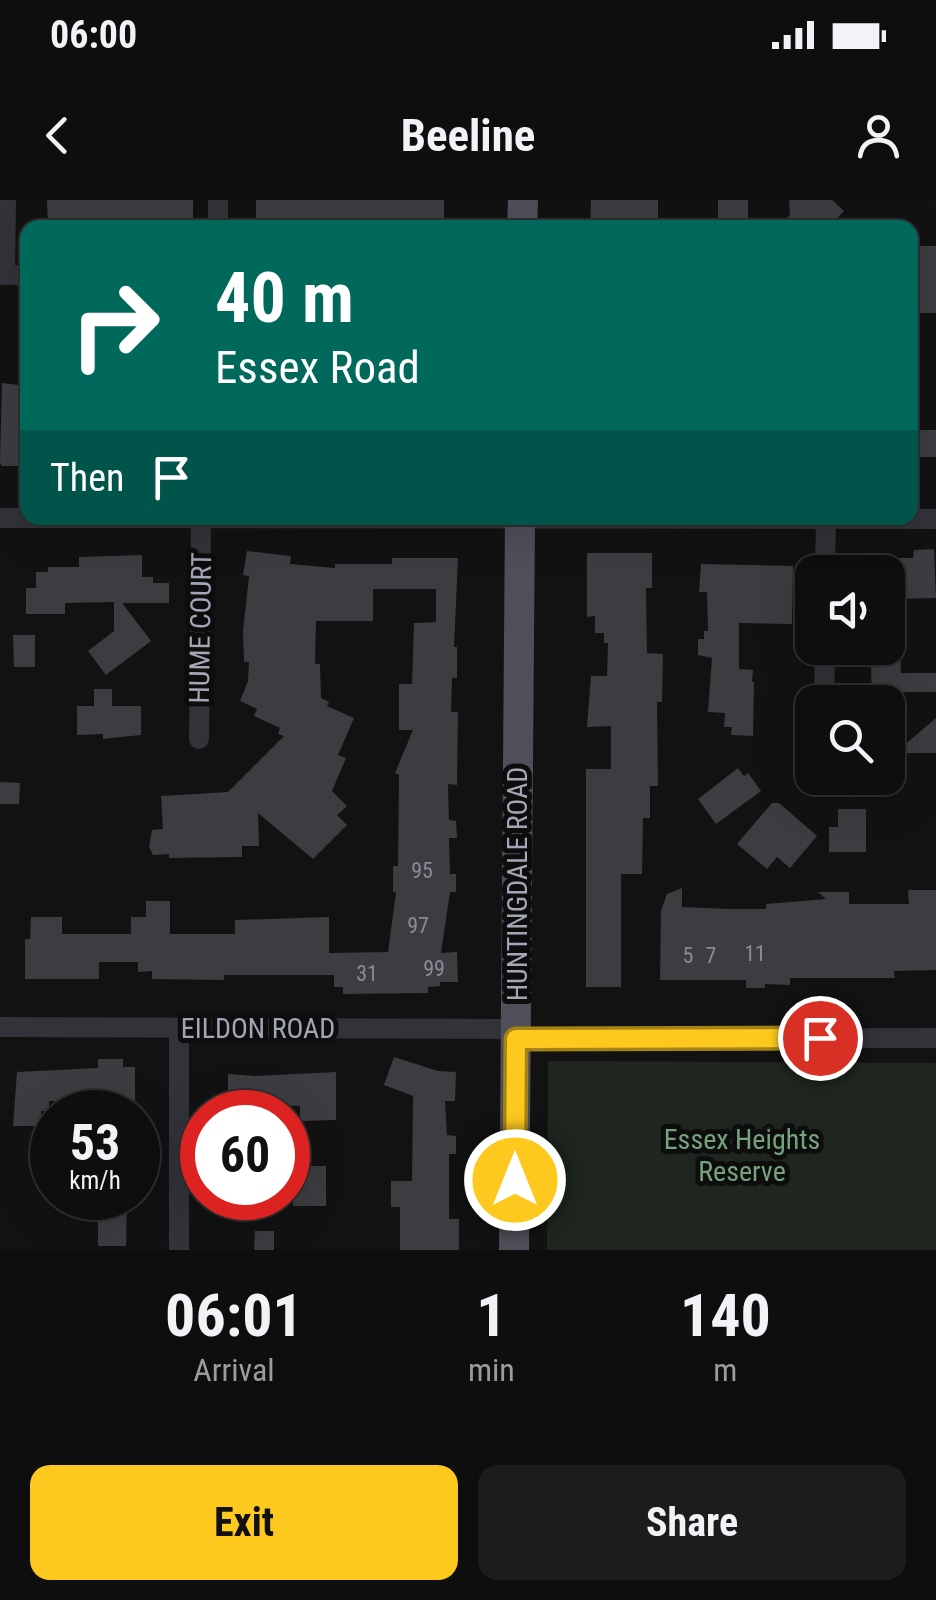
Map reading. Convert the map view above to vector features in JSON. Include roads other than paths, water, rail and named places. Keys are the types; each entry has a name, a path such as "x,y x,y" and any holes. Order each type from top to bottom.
{"main road":[{"name":"HUNTINGDALE ROAD","path":"514,1250 520,525"}],"street":[{"path":"3,275 6,200"},
{"name":"HUME COURT","path":"198,739 202,525"},
{"path":"825,555 826,525"},
{"name":"EILDON ROAD","path":"0,1027 936,1038"},
{"path":"179,1028 179,1250"}],"park label":[{"name":"Essex Heights Reserve","path":"742,1155"}]}
